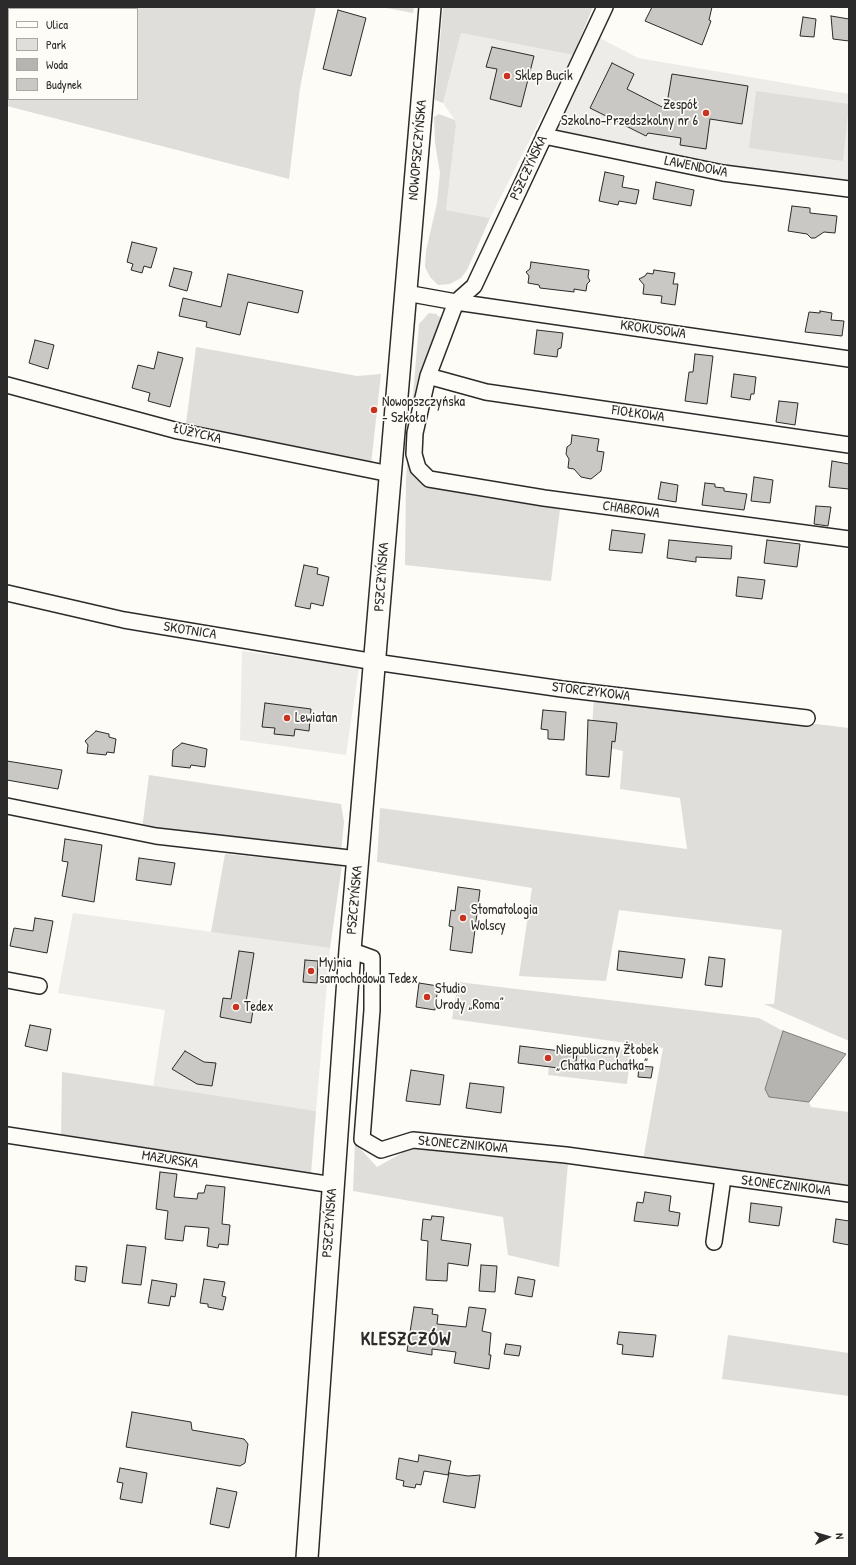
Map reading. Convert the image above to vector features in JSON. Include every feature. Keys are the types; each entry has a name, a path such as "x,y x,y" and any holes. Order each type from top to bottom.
{"main road":[{"name":"NOWOPSZCZYŃSKA","path":"406,292 430,7"},
{"name":"PSZCZYŃSKA","path":"307,1558 325,1331 333,1186 350,950 406,292"}],"street":[{"name":"PSZCZYŃSKA","path":"418,468 414,454 415,433 428,376 456,302 464,296 476,281 605,7"},
{"name":"LAWENDOWA","path":"544,136 722,173 849,189"},
{"path":"406,292 456,302"},
{"name":"KROKUSOWA","path":"456,302 849,359"},
{"name":"FIOŁKOWA","path":"428,376 486,392 849,445"},
{"name":"ŁUŻYCKA","path":"7,385 178,431 390,474"},
{"name":"CHABROWA","path":"418,468 429,479 544,498 849,539"},
{"name":"SKOTNICA","path":"7,593 124,620 375,662"},
{"name":"STORCZYKOWA","path":"375,662 562,689 808,718"},
{"path":"7,806 156,836 358,858"},
{"name":"SŁONECZNIKOWA","path":"350,950 372,958 372,1010 362,1139 380,1150 413,1140 566,1155 723,1178 849,1194"},
{"path":"7,980 39,986"},
{"name":"MAZURSKA","path":"7,1135 333,1186"},
{"name":"SŁONECZNIKOWA","path":"714,1242 723,1178"}],"shaded area":[{"path":"461,33 573,55 490,218 446,210 456,125 455,120 443,103"},
{"name":"Zespół Szkolno-Przedszkolny nr 6","path":"598,37 638,58 849,94 849,183 667,158 555,133"},
{"path":"242,651 359,667 346,755 240,740"},
{"path":"73,913 330,948 316,1111 153,1087 165,1010 58,993"}],"green space":[{"path":"316,7 300,88 289,179 7,106 7,19 8,100 138,100 138,8 95,8"},
{"path":"381,7 414,7 413,13"},
{"path":"443,7 593,7 573,55 461,33 443,103 435,100"},
{"path":"756,91 849,104 843,161 749,148"},
{"path":"439,114 455,120 456,125 446,210 490,218 467,270 461,278 450,284 438,285 430,277 425,267 426,251 437,203 440,173 435,143 434,117"},
{"path":"429,313 436,314 441,318 441,324 433,352 417,392 412,418 410,465 418,480 560,509 551,581 405,565 406,478 419,324"},
{"path":"196,347 357,376 381,374 371,465 186,423"},
{"path":"594,697 849,728 849,1041 764,1004 774,1004 782,930 619,910 606,981 519,976 532,888 377,862 380,808 687,849 680,798 620,789 623,751 591,744"},
{"path":"149,775 341,804 344,822 341,853 142,829"},
{"path":"225,854 342,865 330,948 211,932"},
{"path":"458,982 759,1018 783,1031 765,1089 769,1097 809,1102 811,1107 849,1112 849,1186 643,1160 663,1048 452,1019"},
{"path":"587,1045 631,1051 627,1084 548,1075 549,1066 575,1070 577,1053 586,1054"},
{"path":"62,1072 316,1111 311,1174 145,1147 135,1155 61,1139"},
{"path":"355,1143 377,1167 411,1148 568,1163 559,1267 508,1255 503,1217 353,1191"},
{"path":"728,1335 849,1353 849,1396 722,1379"}],"water":[{"path":"783,1031 846,1054 809,1102 769,1097 765,1089"}],"building":[{"path":"652,7 712,7 709,20 711,21 702,45 645,21"},
{"path":"338,10 366,18 351,76 323,69"},
{"path":"831,16 849,19 849,41 833,39"},
{"path":"803,17 816,19 814,37 800,36"},
{"path":"492,47 534,56 521,107 490,99 497,69 486,67"},
{"path":"612,63 634,74 627,89 666,109 672,74 748,86 742,124 710,119 706,149 680,145 681,138 648,133 646,136 590,108"},
{"path":"605,172 624,176 622,187 639,190 636,204 619,201 618,205 599,201"},
{"path":"656,182 694,190 691,206 653,199"},
{"path":"792,206 810,208 810,213 837,216 835,233 824,232 815,238 811,238 807,234 788,231"},
{"path":"132,242 157,248 151,268 144,266 142,273 131,270 133,264 127,262"},
{"path":"531,262 589,270 588,277 590,281 587,284 586,291 574,289 574,292 540,288 539,285 528,283 529,276 526,272 530,269"},
{"path":"174,268 192,272 187,291 169,286"},
{"path":"654,270 675,273 673,284 678,284 675,305 661,303 662,296 643,294 644,285 639,279 647,273 653,274"},
{"path":"228,274 303,291 298,313 248,302 240,335 206,327 207,322 179,316 183,298 221,307"},
{"path":"820,311 832,313 831,320 844,321 842,336 805,332 809,312 820,313"},
{"path":"537,330 563,333 561,348 558,349 557,357 534,354"},
{"path":"35,340 54,345 48,369 29,363"},
{"path":"158,352 183,358 170,407 148,401 150,393 132,388 138,365 154,369"},
{"path":"695,354 713,356 707,404 685,401 689,372 693,372"},
{"path":"734,374 756,377 754,394 751,394 750,400 731,397"},
{"path":"779,401 798,403 795,425 776,422"},
{"path":"572,435 599,439 597,451 604,452 601,471 591,479 581,477 574,469 568,468 569,459 566,454 567,447 571,444"},
{"path":"832,461 849,464 849,489 829,487"},
{"path":"754,477 773,480 770,503 751,501"},
{"path":"661,482 678,485 676,502 658,499"},
{"path":"705,483 715,484 715,487 724,488 724,491 747,494 744,510 702,505"},
{"path":"816,506 831,507 828,526 814,524"},
{"path":"612,530 645,534 642,553 609,550"},
{"path":"669,540 732,546 731,559 696,557 696,562 667,558"},
{"path":"767,540 800,544 797,567 764,563"},
{"path":"304,565 318,568 317,574 329,577 323,606 311,603 310,609 295,606"},
{"path":"738,577 765,580 762,599 736,596"},
{"name":"Lewiatan","path":"265,703 311,709 309,731 295,729 294,736 274,734 275,728 262,727"},
{"path":"543,710 566,712 564,740 548,739 548,730 541,729"},
{"path":"588,720 617,723 615,742 612,741 609,777 586,775"},
{"path":"96,731 109,734 109,737 116,739 114,753 107,752 106,755 87,753 88,745 85,741"},
{"path":"182,743 207,749 205,767 191,765 190,768 172,766 173,750"},
{"path":"7,761 62,770 58,789 7,780"},
{"path":"65,839 102,845 94,902 62,896 68,862 62,861"},
{"path":"139,858 175,863 171,885 136,880"},
{"name":"Stomatologia Wolscy","path":"458,887 480,890 472,953 450,950 453,927 449,926 451,910 455,911"},
{"path":"35,918 53,921 47,953 10,946 14,928 33,931"},
{"path":"239,951 254,953 246,1002 254,1003 251,1023 220,1017 223,998 231,999"},
{"path":"619,951 685,959 682,978 617,970"},
{"path":"709,957 725,959 722,987 705,985"},
{"name":"Myjnia samochodowa Tedex","path":"305,960 318,961 317,983 303,982"},
{"name":"Studio Urody „Roma”","path":"419,983 438,986 435,1010 416,1007"},
{"path":"30,1025 51,1029 47,1051 25,1046"},
{"name":"Niepubliczny Żłobek „Chatka Puchatka”","path":"520,1046 577,1053 575,1070 518,1063"},
{"path":"185,1051 204,1062 216,1063 212,1086 197,1084 172,1069"},
{"path":"639,1066 653,1067 651,1078 638,1077"},
{"path":"411,1070 444,1075 440,1105 406,1101"},
{"path":"470,1083 504,1087 501,1113 466,1108"},
{"path":"160,1172 177,1174 174,1197 197,1199 198,1193 204,1193 206,1185 225,1187 222,1224 230,1225 228,1245 219,1244 218,1248 207,1246 209,1228 185,1226 183,1241 165,1239 168,1211 156,1209"},
{"path":"645,1192 671,1196 669,1211 680,1213 678,1226 634,1221 637,1202 643,1203"},
{"path":"751,1203 782,1207 779,1226 749,1222"},
{"path":"432,1216 444,1217 441,1240 471,1244 468,1266 448,1263 447,1281 426,1280 428,1241 421,1240 423,1219 431,1220"},
{"path":"836,1219 849,1221 849,1245 833,1242"},
{"path":"127,1245 146,1247 141,1285 122,1283"},
{"path":"481,1265 497,1266 495,1292 479,1291"},
{"path":"76,1266 87,1267 85,1282 75,1280"},
{"path":"518,1277 535,1280 532,1297 515,1294"},
{"path":"204,1279 225,1282 222,1296 226,1297 223,1310 208,1307 208,1304 200,1303"},
{"path":"152,1280 177,1284 175,1297 171,1296 169,1306 148,1303"},
{"path":"414,1307 433,1309 432,1314 438,1315 437,1324 466,1327 469,1307 486,1309 482,1331 491,1333 489,1355 491,1355 489,1369 454,1363 456,1352 432,1349 432,1355 407,1351"},
{"path":"619,1332 656,1335 653,1357 622,1354 623,1345 617,1344"},
{"path":"506,1344 521,1346 519,1356 504,1354"},
{"path":"132,1412 191,1422 192,1430 244,1439 248,1444 245,1463 240,1466 126,1447"},
{"path":"419,1455 451,1461 448,1475 424,1471 421,1485 416,1484 415,1488 403,1486 404,1481 396,1479 399,1458 418,1462"},
{"path":"120,1468 147,1473 142,1503 120,1499 123,1483 117,1482"},
{"path":"449,1473 468,1476 480,1475 475,1508 443,1502"},
{"path":"217,1488 237,1492 229,1528 210,1524"}],"place":[{"name":"Sklep Bucik","path":"507,76"},
{"name":"Zespół Szkolno-Przedszkolny nr 6","path":"706,113"},
{"name":"Nowopszczyńska - Szkoła","path":"374,410"},
{"name":"Lewiatan","path":"287,718"},
{"name":"Stomatologia Wolscy","path":"463,918"},
{"name":"Myjnia samochodowa Tedex","path":"311,971"},
{"name":"Studio Urody „Roma”","path":"427,997"},
{"name":"Tedex","path":"236,1007"},
{"name":"Niepubliczny Żłobek „Chatka Puchatka”","path":"548,1058"}],"district":[{"name":"KLESZCZÓW","path":"406,1340"}]}
